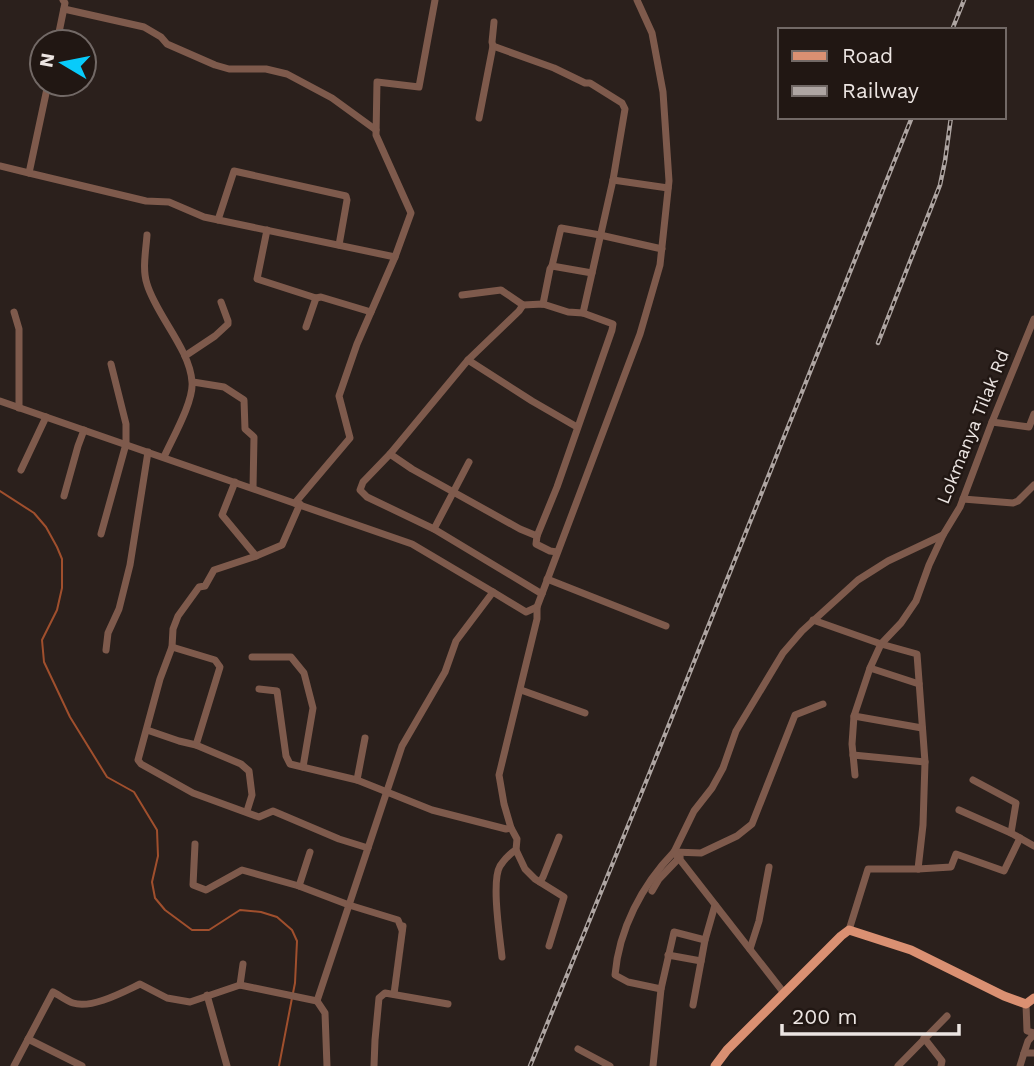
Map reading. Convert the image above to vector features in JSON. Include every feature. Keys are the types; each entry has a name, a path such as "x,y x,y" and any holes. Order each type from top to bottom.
{"main road":[{"path":"715,1066 727,1050 845,933 911,950 1004,996 1030,1001"}],"street":[{"path":"60,28 65,3 63,0"},
{"path":"368,848 339,839 273,811 259,817 193,793 138,760 160,678 172,647 173,629 178,616 199,587 205,586 214,570 282,545 297,504 350,438 339,396 357,344 395,257 411,212 376,135 377,82 419,87 435,0"},
{"path":"549,946 564,897 535,879 525,869 516,850 517,839 504,804 499,775 521,690 537,619 537,607 640,334 660,265 668,188 663,92 652,33 636,0"},
{"path":"64,9 144,27 167,44 215,65 229,69 266,69 287,75 332,98 376,130"},
{"path":"479,118 493,46 494,22"},
{"path":"493,46 590,83 622,103 625,109 583,313"},
{"path":"29,173 45,98"},
{"path":"0,166 146,201 169,202 204,217 395,257"},
{"path":"218,220 234,171 346,196 339,245"},
{"path":"612,180 668,188"},
{"path":"543,304 561,228 662,249"},
{"path":"267,230 257,279 371,312"},
{"path":"148,235 146,283 185,356 192,382 190,400 164,457"},
{"path":"552,266 592,273"},
{"path":"462,296 501,290 523,305 543,304 568,312 583,313 613,324 557,487 537,536 536,544 557,552"},
{"path":"306,327 316,298"},
{"path":"185,356 228,324 221,303"},
{"path":"523,305 468,360 390,454 363,482 360,490 367,497 435,529 542,594"},
{"path":"14,312 19,329 19,408"},
{"name":"Lokmanya Tilak Rd","path":"855,775 852,744 854,716 870,668 881,644 901,623 916,601 943,535 960,507 992,422 1030,338 1034,319"},
{"path":"468,360 578,427"},
{"path":"101,534 126,444 126,424 111,364"},
{"path":"192,382 224,387 244,400 245,429 254,437 253,488"},
{"path":"0,401 412,544 526,612 537,607"},
{"path":"992,422 1029,427 1034,414"},
{"path":"21,470 46,417"},
{"path":"64,496 84,430"},
{"path":"106,650 108,633 119,609 130,565 148,452"},
{"path":"390,454 496,516 537,536"},
{"path":"435,529 469,463"},
{"path":"235,482 222,515 256,555"},
{"path":"963,499 1013,503 1034,485"},
{"path":"652,891 677,855 694,811 712,788 723,768 736,731 783,653 813,620 858,580 888,561 943,535"},
{"path":"547,579 666,626"},
{"path":"317,1001 402,746 445,672 456,641 493,592"},
{"path":"813,620 916,654 925,762 923,825 918,869"},
{"path":"172,647 215,660 219,667 196,745"},
{"path":"253,657 291,657 303,673 313,708 303,767"},
{"path":"870,668 919,684"},
{"path":"259,688 277,691 286,755 290,764 357,780 432,810 511,828"},
{"path":"521,690 585,713"},
{"path":"661,989 628,982 615,975 627,925 640,896 663,863 677,855 701,853 737,836 752,824 795,715 823,704"},
{"path":"854,716 922,729"},
{"path":"147,730 196,745 241,764 249,771 252,794 247,811"},
{"path":"357,780 365,738"},
{"path":"853,755 925,762"},
{"path":"973,780 1016,803 1011,833"},
{"path":"959,810 1034,846"},
{"path":"540,882 559,837"},
{"path":"845,933 868,869 951,867 956,854 1004,871 1020,838"},
{"path":"194,844 193,885 206,890 242,870 299,886 398,920 403,927 394,995"},
{"path":"502,957 497,875 500,865 516,850"},
{"path":"299,886 310,852"},
{"path":"677,855 784,993"},
{"path":"750,949 759,921 769,867"},
{"path":"693,1005 705,940 715,905"},
{"path":"653,1066 661,989 674,932 705,940"},
{"path":"668,955 701,961"},
{"path":"240,985 243,964"},
{"path":"14,1066 53,992 75,1004 91,1003 116,996 140,984 167,998 190,1002 240,985 317,1001 325,1013 327,1066"},
{"path":"374,1066 379,998 385,993 448,1004"},
{"path":"207,995 227,1066"},
{"path":"1020,1066 1028,1041 1034,1034 1027,1031 1030,1001"},
{"path":"898,1066 947,1016"},
{"path":"924,1038 942,1061 941,1066"},
{"path":"28,1039 82,1066"},
{"path":"578,1049 610,1066"},
{"path":"1024,1053 1034,1053"}],"waterway":[{"path":"0,491 34,513 46,527 62,559 62,588 57,610 42,640 44,662 70,717 107,777 134,792 157,830 158,856 152,882 155,898 165,910 192,930 209,930 240,910 277,917 292,930 297,941 293,993"},
{"path":"279,1066 292,998"}],"railway":[{"path":"953,28 964,0"},
{"path":"530,1066 911,119"},
{"path":"878,343 940,185 951,119"}]}
